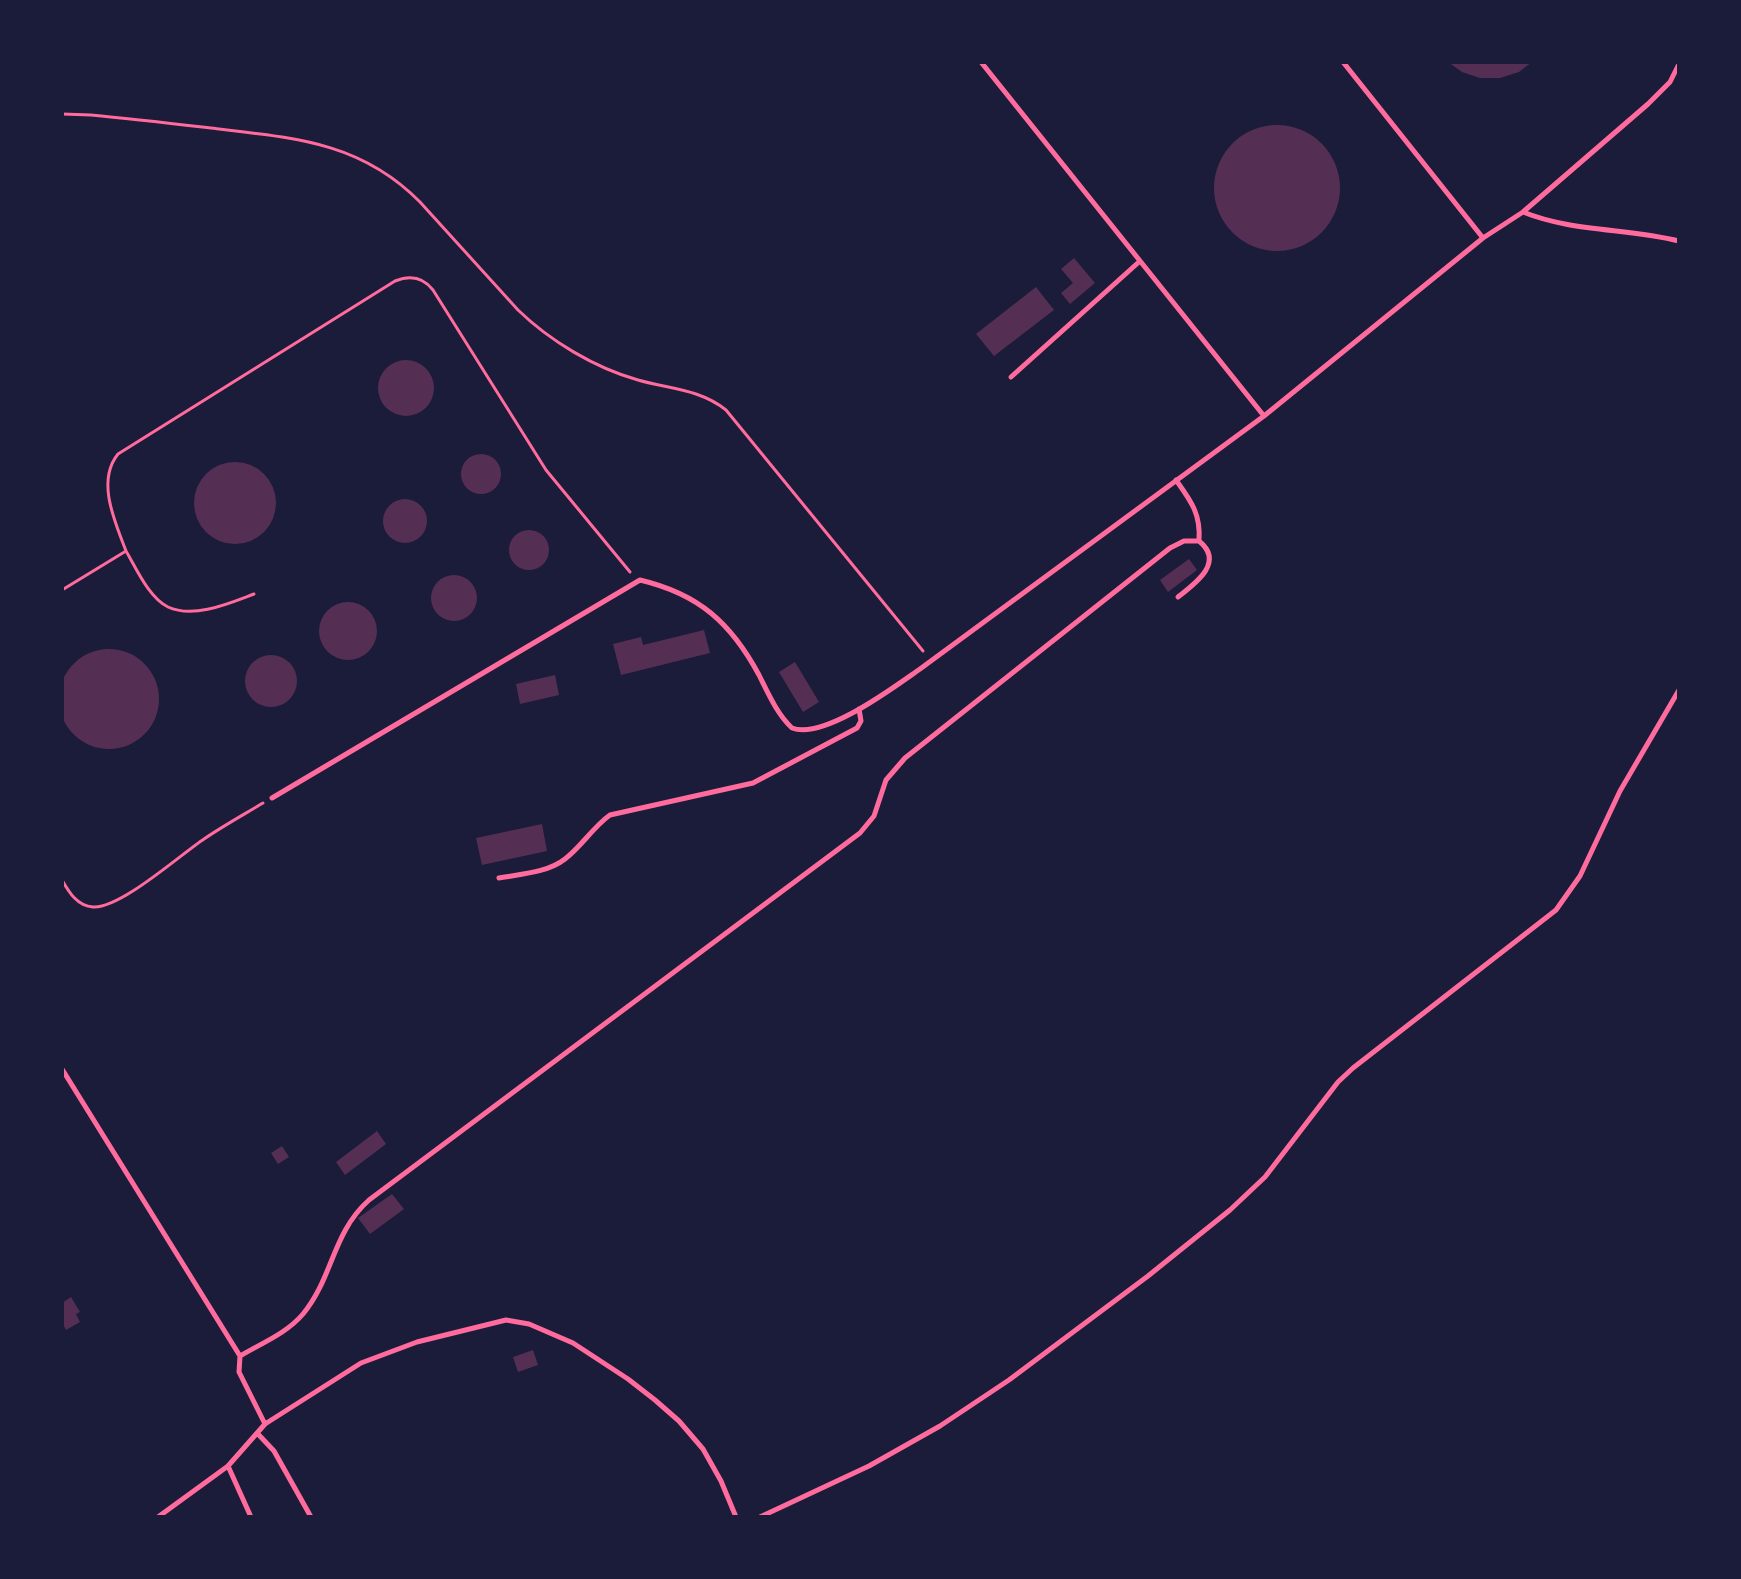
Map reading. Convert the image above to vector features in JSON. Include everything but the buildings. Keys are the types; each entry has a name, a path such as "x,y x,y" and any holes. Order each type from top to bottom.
{"lane":[{"path":"981,62 1264,416"},
{"path":"1343,62 1483,238"},
{"path":"272,798 640,580 696,602 720,620 739,642 779,713 792,728 799,731 820,727 859,709 931,661 1264,416 1483,238 1523,212 1657,95 1670,82 1679,64"},
{"path":"1523,212 1576,225 1679,241"},
{"path":"1011,377 1140,261"},
{"path":"1176,480 1196,508 1199,541"},
{"path":"240,1356 283,1331 303,1313 319,1288 345,1227 363,1206 860,833 874,816 886,780 905,758 1170,548 1184,541 1199,541 1207,549 1209,564 1202,578 1178,597"},
{"path":"760,1517 869,1466 952,1418 1148,1276 1243,1199 1291,1146 1345,1075 1556,910 1580,876 1620,791 1679,690"},
{"path":"499,878 554,866 567,858 610,815 753,783 857,728 861,721 859,709"},
{"path":"62,1069 240,1356 239,1372 265,1424"},
{"path":"158,1517 228,1466 265,1424 374,1357 450,1332 506,1320 554,1333 591,1353 679,1421 710,1461 736,1517"},
{"path":"258,1434 274,1451 311,1517"},
{"path":"228,1466 251,1517"}],"path":[{"path":"62,114 107,116 311,141 350,154 394,177 535,326 601,366 637,380 702,395 726,410 931,661"},
{"path":"254,594 208,608 184,610 167,607 153,592 126,551 115,523 108,471 118,454 395,281 413,277 421,279 433,290 531,448 564,494 633,577 640,580"},
{"path":"62,590 126,551"},
{"path":"62,880 69,893 82,904 105,906 126,895 206,837 272,798"}]}
